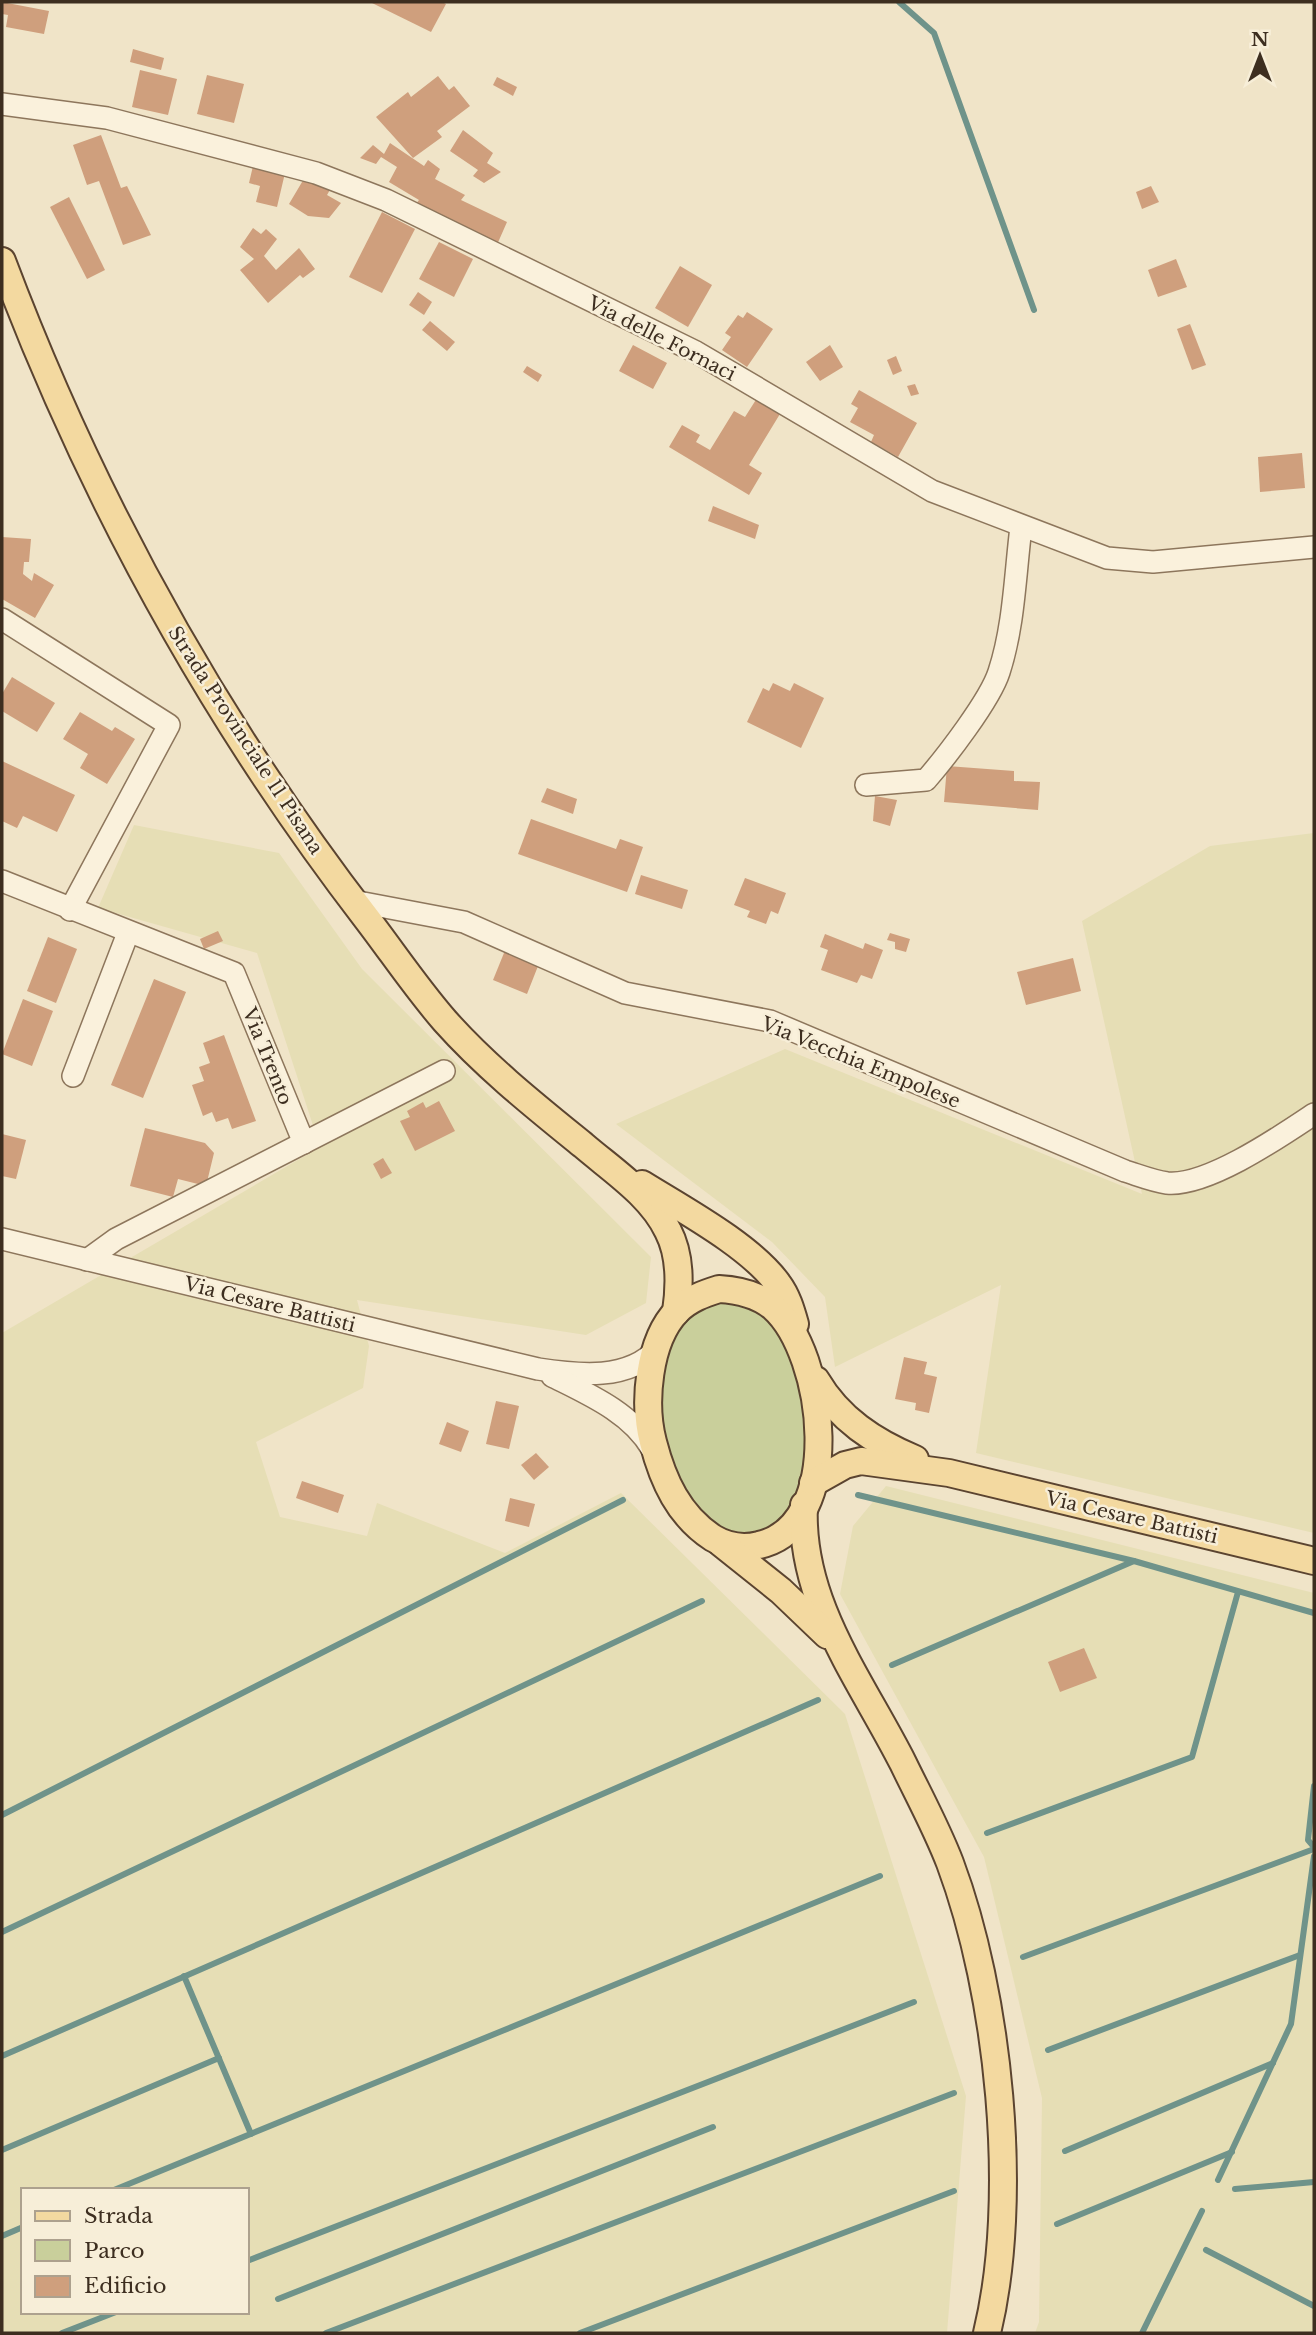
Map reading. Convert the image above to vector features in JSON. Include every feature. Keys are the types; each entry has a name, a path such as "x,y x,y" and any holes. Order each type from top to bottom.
{"main road":[{"name":"Strada Provinciale 11 Pisana","path":"2,261 71,427 130,550 203,680 294,822 444,1020 513,1087 631,1185 668,1230 679,1275 676,1312"},
{"name":"Strada Provinciale 11 Pisana","path":"590,1152 723,1236 770,1275 787,1299 807,1361"},
{"name":"Via Cesare Battisti","path":"807,1361 819,1424 820,1451 809,1494 794,1524 780,1538 750,1547 719,1542 689,1520 669,1488 661,1466 650,1428 649,1402 658,1348 676,1312 701,1295 719,1289 738,1290 772,1306 789,1324 827,1398 862,1432 882,1445 949,1473"},
{"name":"Via Cesare Battisti","path":"809,1494 830,1471 861,1461 949,1473 1314,1561"},
{"path":"809,1494 803,1535 810,1577 840,1649 872,1704 950,1862 976,1947 991,2034 1001,2126 999,2265 987,2333"},
{"path":"719,1542 781,1591 840,1649"}],"street":[{"name":"Via delle Fornaci","path":"2,104 107,118 316,173 386,200 696,352 932,491 1107,558 1153,562 1314,547"},
{"path":"866,785 926,780 946,757 998,676 1009,637 1021,527"},
{"path":"2,619 169,725 70,910"},
{"name":"Via Trento","path":"2,881 234,973 303,1143"},
{"name":"Via Vecchia Empolese","path":"353,901 464,922 625,993 770,1021 1125,1171 1167,1183 1188,1182 1261,1150 1314,1114"},
{"path":"73,1076 128,933"},
{"path":"87,1260 116,1239 444,1071"},
{"name":"Via Cesare Battisti","path":"2,1239 538,1369 571,1374 616,1371 647,1361 658,1348"},
{"name":"Via Cesare Battisti","path":"538,1369 585,1393 631,1422 642,1432 661,1466"}],"shaded area":[{"path":"134,825 279,853 362,969 651,1257 646,1303 586,1335 357,1300 369,1346 363,1388 256,1442 280,1517 367,1536 377,1503 505,1553 621,1493 845,1714 966,2096 947,2333 2,2333 2,1333 320,1147 257,953 98,908"},
{"path":"1314,833 1314,1533 976,1453 1001,1285 835,1367 825,1297 772,1242 616,1124 785,1049 1142,1194 1082,921 1210,846"},
{"path":"886,1486 1314,1593 1314,2333 1035,2333 1039,2322 1042,2098 984,1857 840,1594 853,1526"}],"green space":[{"path":"720,1301 753,1310 767,1319 779,1332 791,1354 800,1382 805,1413 806,1446 802,1477 792,1504 775,1524 750,1535 724,1530 695,1506 673,1469 663,1426 663,1382 677,1332 691,1315"}],"building":[{"path":"2,2 49,11 44,34 6,27 8,15 2,14"},
{"path":"370,2 442,2 446,4 431,32"},
{"path":"133,49 164,58 161,70 130,62"},
{"path":"140,70 177,79 168,115 132,107"},
{"path":"207,75 244,84 234,123 197,114"},
{"path":"438,76 449,90 454,86 470,106 437,131 442,137 413,158 376,117 408,92 411,97"},
{"path":"497,77 517,87 513,96 493,85"},
{"path":"463,130 493,153 487,163 501,172 484,183 473,176 478,170 450,151"},
{"path":"101,135 121,188 127,186 151,235 123,245 99,181 87,185 73,145"},
{"path":"390,143 424,166 428,160 440,169 435,179 465,195 461,200 507,222 496,247 415,205 419,200 389,182 397,167 381,157 376,164 360,158 373,145 384,154"},
{"path":"253,166 285,173 277,207 256,202 260,186 249,183"},
{"path":"305,177 331,188 327,195 341,203 329,218 308,216 289,204"},
{"path":"1151,186 1159,202 1142,209 1136,192"},
{"path":"69,197 105,270 87,279 50,207"},
{"path":"382,212 415,229 382,293 349,277"},
{"path":"253,228 261,234 266,229 277,239 264,256 276,270 299,248 315,269 303,278 300,275 268,303 240,270 254,259 240,247"},
{"path":"439,242 473,259 454,297 419,279"},
{"path":"1176,259 1187,287 1158,297 1148,270"},
{"path":"680,266 712,285 688,327 655,308"},
{"path":"418,292 432,302 424,315 409,305"},
{"path":"747,312 773,329 747,367 722,350 731,337 725,333 738,315 743,318"},
{"path":"430,321 455,342 447,351 422,330"},
{"path":"1190,324 1206,365 1192,370 1177,329"},
{"path":"633,345 667,363 653,389 619,371"},
{"path":"830,345 843,367 820,381 806,362"},
{"path":"896,356 902,371 893,375 887,360"},
{"path":"527,366 542,375 538,382 523,372"},
{"path":"915,384 919,394 911,396 907,386"},
{"path":"859,390 917,423 898,457 871,442 874,435 850,422 858,408 851,404"},
{"path":"759,395 783,409 749,465 762,473 749,495 669,447 682,425 700,435 696,442 710,450 734,411 745,417"},
{"path":"1302,453 1305,488 1260,492 1258,457"},
{"path":"713,506 759,525 755,539 708,521"},
{"path":"2,537 31,539 29,562 24,562 23,574 32,581 34,573 54,585 35,618 2,599"},
{"path":"12,677 55,703 37,732 2,711 2,694"},
{"path":"773,683 790,691 794,683 824,698 801,748 747,722 763,688 769,691"},
{"path":"80,712 112,731 115,727 135,739 107,784 80,768 88,754 63,739"},
{"path":"2,761 75,795 57,832 23,816 17,828 2,821"},
{"path":"947,766 1014,771 1014,781 1040,782 1038,810 944,802"},
{"path":"547,788 577,799 573,814 541,802"},
{"path":"875,796 897,800 890,826 873,821"},
{"path":"531,819 616,849 620,839 643,847 627,892 518,854"},
{"path":"641,875 688,890 682,909 635,894"},
{"path":"745,878 786,893 778,914 771,911 766,924 747,917 750,911 734,905"},
{"path":"218,931 223,941 204,949 200,939"},
{"path":"890,933 910,939 906,952 895,949 895,942 887,940"},
{"path":"825,934 863,949 865,943 883,950 872,979 861,975 857,983 821,970 828,950 820,947"},
{"path":"48,937 77,949 56,1003 27,991"},
{"path":"506,948 540,961 527,994 493,980"},
{"path":"1073,958 1081,991 1026,1005 1017,972"},
{"path":"154,979 186,992 143,1098 111,1085"},
{"path":"23,999 53,1011 32,1066 2,1054"},
{"path":"224,1035 256,1121 232,1129 228,1118 216,1122 212,1112 203,1116 192,1085 204,1081 199,1067 210,1063 203,1043"},
{"path":"439,1101 455,1131 415,1151 400,1121 410,1117 407,1111 423,1102 426,1108"},
{"path":"145,1128 205,1143 214,1153 206,1186 178,1179 173,1197 130,1186"},
{"path":"2,1134 26,1140 16,1179 2,1176"},
{"path":"383,1158 392,1173 381,1179 373,1164"},
{"path":"904,1357 927,1362 924,1374 937,1377 929,1413 915,1410 916,1403 895,1399"},
{"path":"496,1401 519,1406 509,1449 486,1444"},
{"path":"447,1422 469,1431 461,1452 439,1444"},
{"path":"536,1453 549,1467 534,1480 521,1465"},
{"path":"302,1481 344,1495 338,1513 296,1498"},
{"path":"510,1498 535,1504 529,1527 505,1521"},
{"path":"1084,1648 1097,1678 1060,1692 1048,1662"}],"waterway":[{"path":"899,2 934,33 1034,310"},
{"path":"858,1495 1134,1561 1314,1613"},
{"path":"2,1815 623,1500"},
{"path":"892,1665 1134,1561"},
{"path":"987,1833 1192,1757 1238,1592"},
{"path":"2,1932 702,1601"},
{"path":"2,2056 818,1700"},
{"path":"1314,1786 1308,1840 1314,1847"},
{"path":"1023,1957 1314,1849"},
{"path":"1218,2180 1291,2024 1314,1856"},
{"path":"119,2188 880,1876"},
{"path":"1048,2050 1300,1955"},
{"path":"184,1976 251,2134"},
{"path":"248,2261 914,2002"},
{"path":"2,2150 219,2058"},
{"path":"1065,2151 1273,2063"},
{"path":"326,2333 954,2093"},
{"path":"278,2299 713,2127"},
{"path":"1057,2224 1232,2152"},
{"path":"1235,2189 1314,2182"},
{"path":"580,2333 954,2191"},
{"path":"1142,2333 1202,2211"},
{"path":"2,2236 21,2228"},
{"path":"1206,2250 1314,2306"},
{"path":"62,2333 111,2314"}]}
